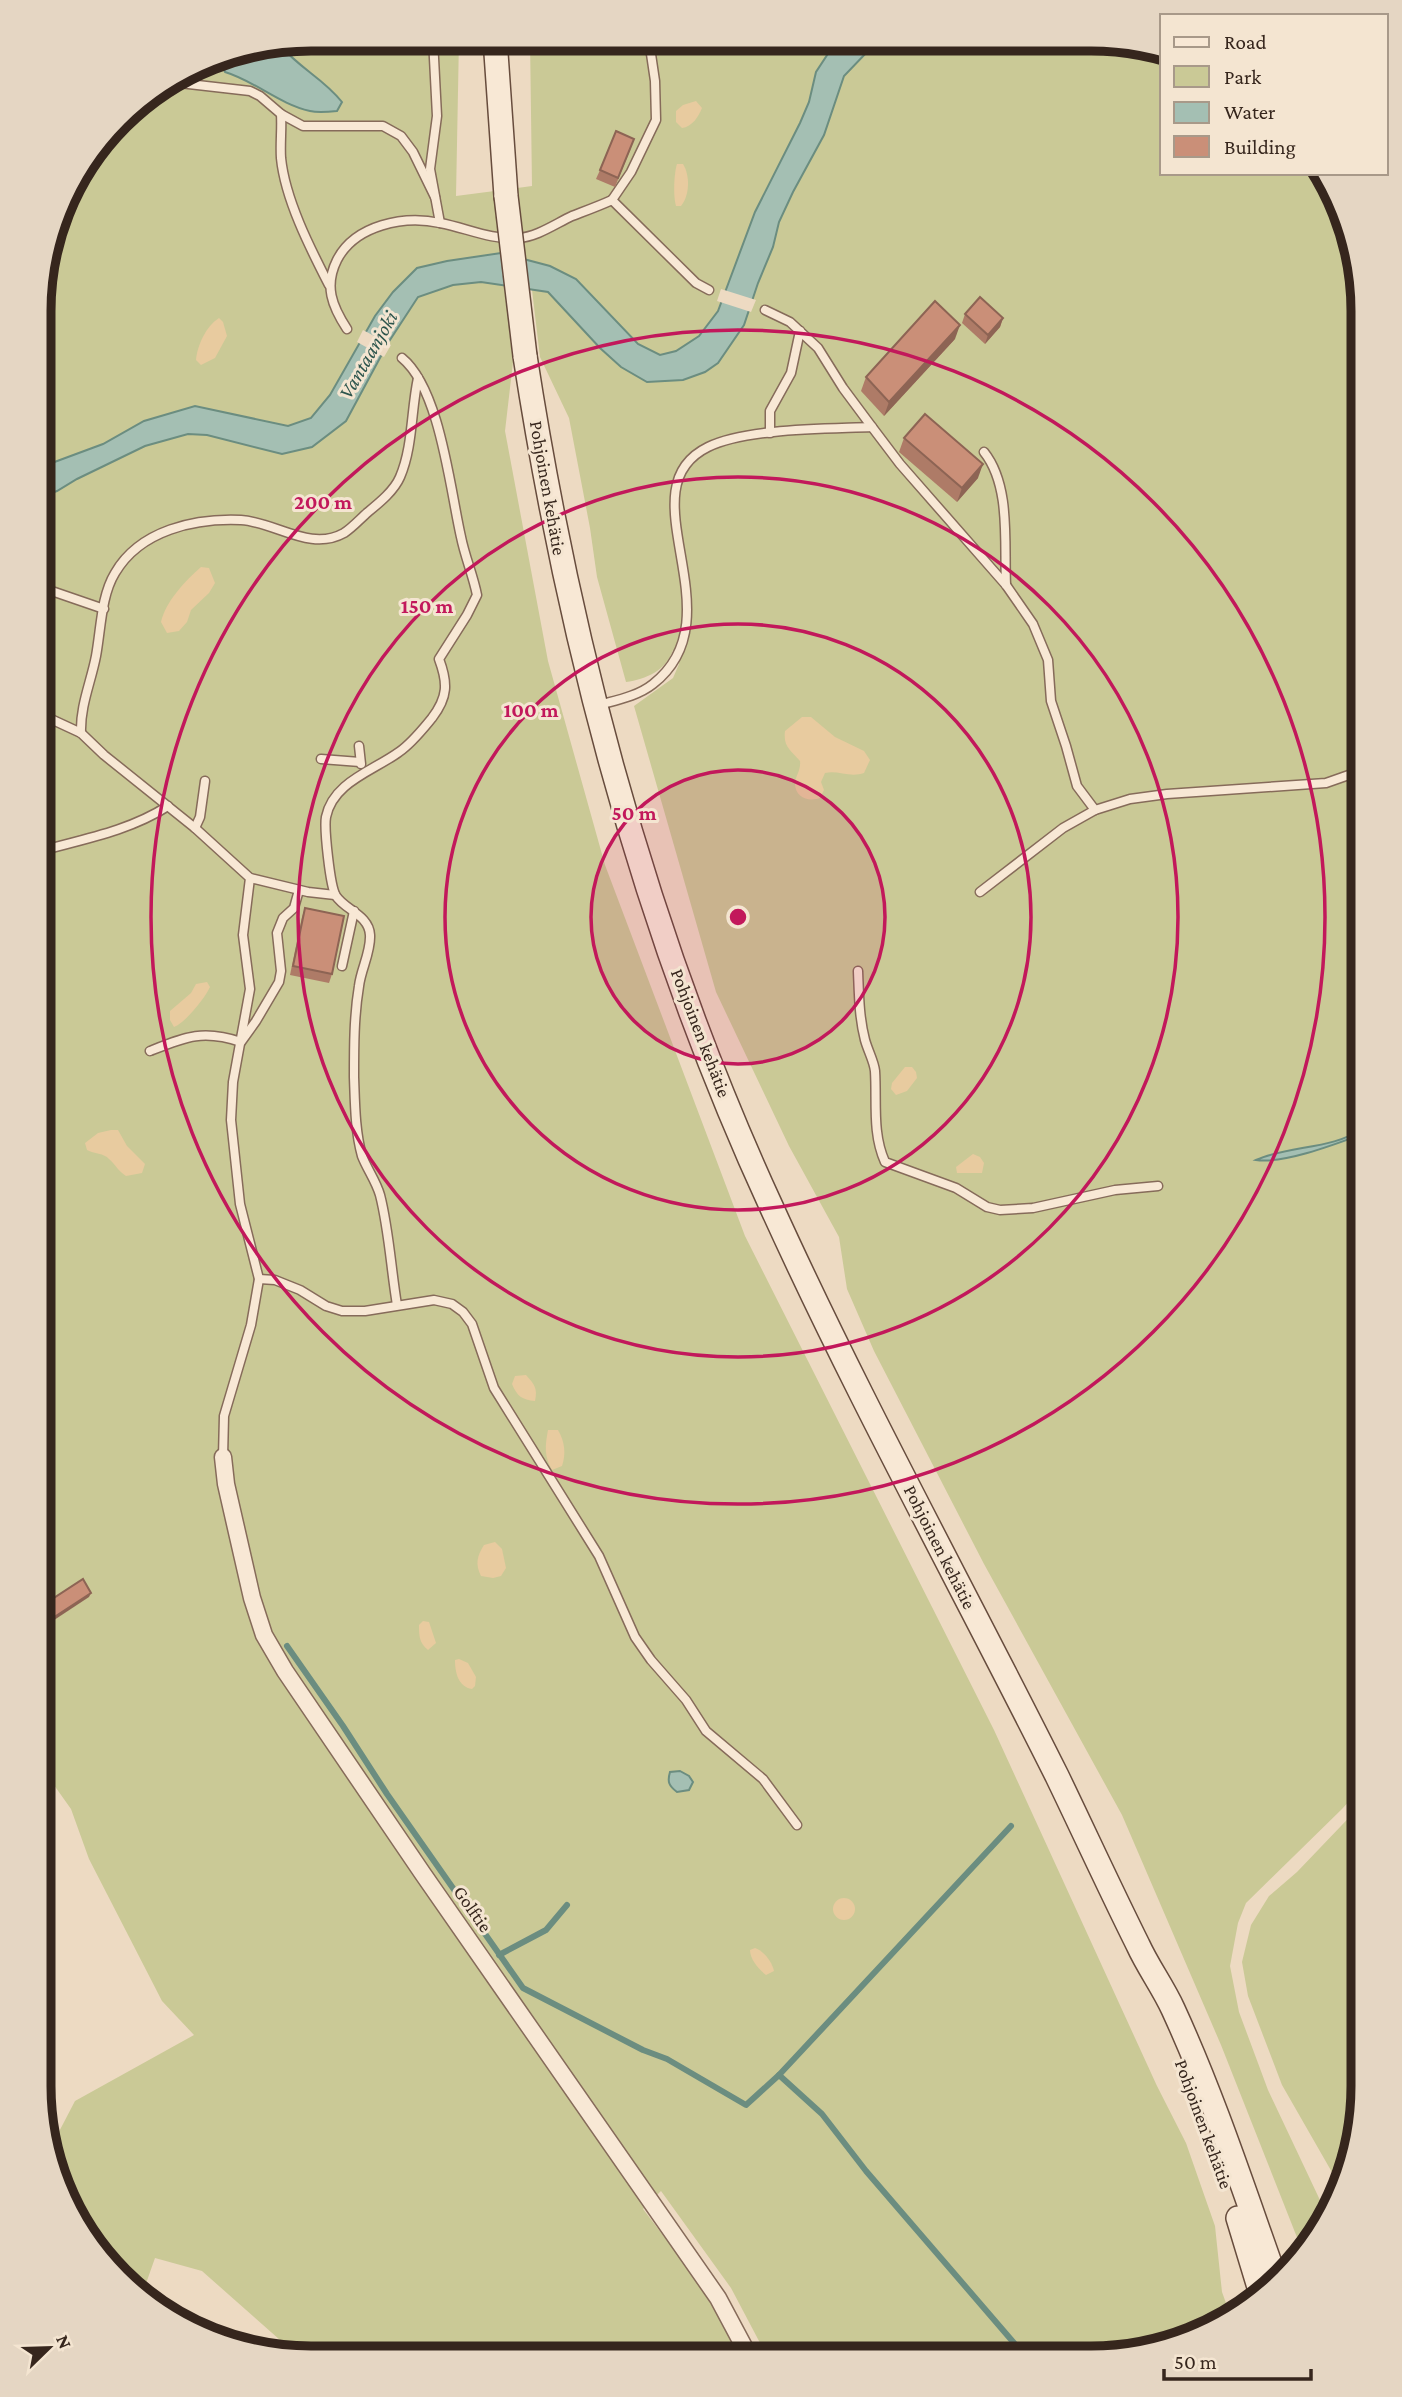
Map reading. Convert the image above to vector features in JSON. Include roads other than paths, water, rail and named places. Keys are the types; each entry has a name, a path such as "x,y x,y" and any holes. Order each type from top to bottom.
{"main road":[{"name":"Pohjoinen kehätie","path":"496,51 506,196 525,356 561,561 595,706 623,809 668,946 709,1059 768,1202 872,1415 1057,1777 1141,1952 1171,2006 1219,2121 1273,2272"},
{"name":"Pohjoinen kehätie","path":"1141,1952 1158,2006 1240,2223 1259,2285"}],"street":[{"name":"Golftie","path":"223,1457 226,1484 253,1598 264,1635 285,1671 718,2298 744,2346"}],"lane":[{"path":"434,51 437,116 430,169 440,223"},
{"path":"329,285 339,256 350,242 362,233 395,222 440,223 489,236 522,238 612,200 631,172 656,120 650,51"},
{"path":"185,84 250,91 281,114 303,126 383,126 401,136 413,152 435,197"},
{"path":"281,114 281,157 284,174 304,233 329,285 335,312 347,329"},
{"path":"612,200 696,283 709,290"},
{"path":"765,310 790,322 818,348 842,388 900,464 1006,585 1033,624 1048,660 1051,701 1077,786 1095,810"},
{"path":"770,433 770,411 791,373 800,331"},
{"path":"335,895 327,847 326,820 330,803 339,791 361,774 399,752 420,733 436,713 446,695 445,678 439,659 477,595 463,546 432,405 411,366 402,358"},
{"path":"81,733 80,715 95,661 106,596 114,573 129,555 145,541 164,531 200,522 241,520 268,524 314,540 330,539 344,533 383,499 400,479 418,378"},
{"path":"595,706 630,696 652,685 675,661 683,646 687,591 674,513 675,489 681,470 705,448 728,439 770,433 872,427"},
{"path":"984,452 994,464 1001,490 1006,585"},
{"path":"51,591 104,609"},
{"path":"51,719 81,733 104,755 195,828 250,878 299,890 335,895 365,921 370,932 359,986 354,1077 358,1139 363,1159 380,1194 397,1305"},
{"path":"359,746 361,774"},
{"path":"321,759 360,762"},
{"path":"979,892 1063,828 1095,810 1130,799 1326,783 1351,774"},
{"path":"195,828 200,817 205,780"},
{"path":"51,848 118,830 145,820 168,806"},
{"path":"223,1457 225,1416 251,1325 259,1279 240,1204 231,1120 233,1082 250,989 243,935 250,878"},
{"path":"241,1041 279,982 281,971 277,933 283,918 294,908 299,890"},
{"path":"342,966 354,911"},
{"path":"858,971 859,1014 865,1042 875,1068 875,1112 879,1148 886,1161 900,1169 956,1188 987,1207 1000,1210 1033,1208 1115,1191 1158,1186"},
{"path":"150,1051 188,1036 206,1034 241,1041"},
{"path":"259,1279 275,1280 300,1290 326,1306 342,1311 365,1311 434,1300 452,1304 463,1312 472,1324 494,1388 599,1556 635,1637 686,1700 706,1731 763,1779 797,1825"}],"water":[{"name":"Vantaanjoki","path":"830,51 868,51 844,76 824,135 779,222 773,247 744,325 718,363 705,372 683,380 647,382 621,367 600,348 548,292 481,282 453,285 418,297 388,343 346,421 312,447 282,454 207,435 188,434 145,446 51,493 51,463 103,444 144,421 195,406 288,426 311,418 330,395 375,316 393,292 417,268 447,261 501,253 550,266 576,279 638,344 660,355 676,351 699,336 718,311 755,212 809,102 816,72"},
{"path":"286,52 342,102 337,111 313,112 288,103 225,72 223,67 227,65"},
{"path":"1351,1135 1351,1138 1310,1152 1281,1159 1256,1160 1269,1155"},
{"path":"680,1771 693,1782 689,1790 677,1792 669,1784 669,1775 670,1772"}],"waterway":[{"path":"287,1646 523,1988 643,2050 667,2059 746,2105 779,2075 822,2114 866,2171 1017,2346"},
{"path":"779,2075 1011,1826"},
{"path":"499,1955 546,1930 567,1905"}]}
